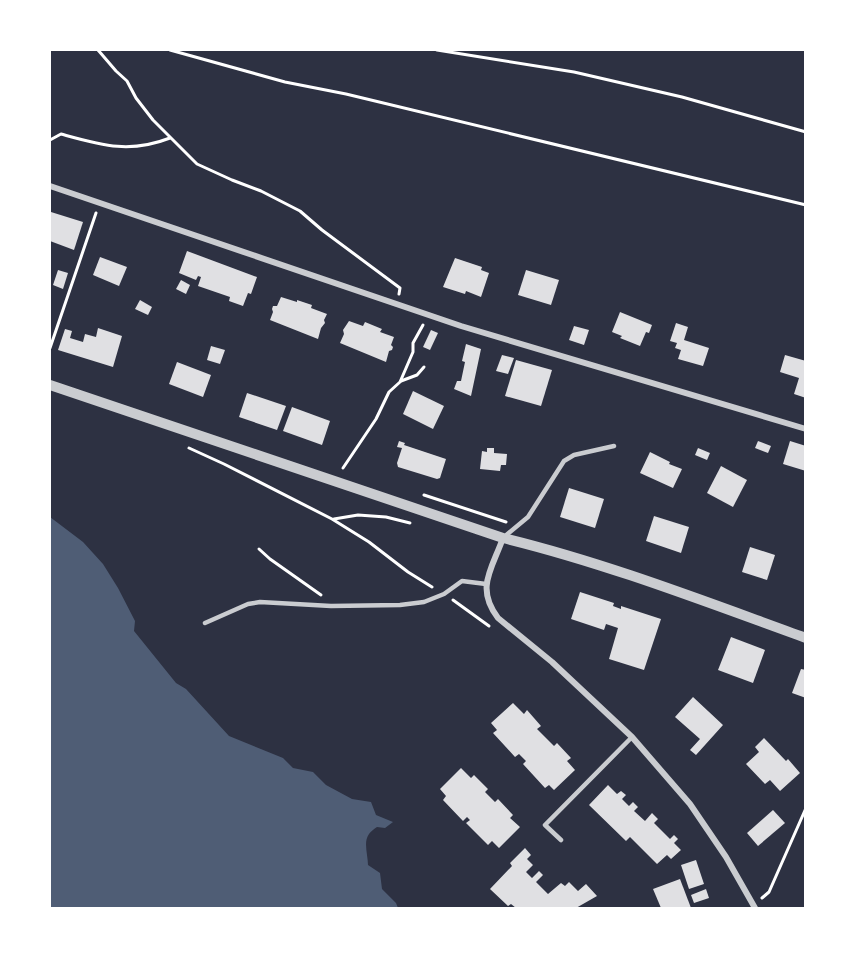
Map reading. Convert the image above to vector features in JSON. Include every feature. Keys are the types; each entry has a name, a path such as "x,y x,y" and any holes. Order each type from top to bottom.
{"street":[{"path":"50,186 461,326 806,429"},
{"path":"50,384 503,538 533,545 662,586 806,638"},
{"path":"503,538 486,584 490,605 498,618 552,662 632,737 690,804 726,857 754,907"}],"lane":[{"path":"503,538 528,517 564,461 574,455 614,446"},
{"path":"205,623 248,604 260,602 338,606 400,605 424,602 444,594 462,581 486,584"},
{"path":"561,840 545,825 632,737"}],"path":[{"path":"98,50 127,81 136,98 153,120 197,164 261,191 300,211 400,288 396,304"},
{"path":"170,50 285,82 346,94 806,205"},
{"path":"437,50 585,75 682,97 806,132"},
{"path":"50,140 61,134 99,144 135,148 171,138"},
{"path":"50,348 99,202"},
{"path":"343,468 376,419 389,393 400,382 413,352 413,344 428,315"},
{"path":"400,382 417,375 424,367"},
{"path":"184,446 225,464 332,519 369,542 408,572 490,627"},
{"path":"419,493 517,525"},
{"path":"332,519 358,515 386,517 416,524"},
{"path":"259,549 338,606"},
{"path":"754,907 769,892 806,808"}],"water":[{"path":"50,517 83,542 103,564 135,621 134,631 176,683 186,689 229,736 283,758 293,768 313,772 326,785 352,799 371,802 376,815 393,822 385,828 377,827 371,832 367,837 366,849 368,865 380,873 382,889 398,908 50,908"}],"building":[{"path":"51,212 83,222 74,250 50,241"},
{"path":"187,251 257,277 251,294 248,293 243,306 229,301 230,297 198,286 201,277 198,276 196,280 179,273"},
{"path":"100,257 127,267 119,286 93,275"},
{"path":"455,258 482,267 481,270 489,273 481,297 466,291 465,294 443,287"},
{"path":"58,270 68,273 63,289 53,285"},
{"path":"526,270 559,280 551,305 518,295"},
{"path":"181,280 190,285 186,294 176,289"},
{"path":"281,297 312,305 311,308 327,314 318,339 270,320 273,306 277,306"},
{"path":"140,300 152,307 148,315 135,309"},
{"path":"620,312 652,325 640,346 612,332"},
{"path":"349,321 363,326 365,322 382,329 380,332 394,337 391,345 393,347 389,351 386,362 340,343 344,334 343,330"},
{"path":"676,323 688,327 684,340 709,348 703,366 678,359 681,350 675,348 677,343 670,341"},
{"path":"574,326 589,330 584,345 569,340"},
{"path":"98,328 122,336 113,367 58,350 65,329 72,331 70,338 83,342 85,334 96,337"},
{"path":"431,330 438,333 430,350 423,347"},
{"path":"466,344 481,349 471,396 454,389 457,381 461,381"},
{"path":"211,346 225,350 220,364 207,360"},
{"path":"502,355 514,358 508,374 496,371"},
{"path":"785,355 806,361 806,398 794,394 799,378 780,372"},
{"path":"516,360 552,370 541,406 505,396"},
{"path":"177,362 211,375 203,397 169,384"},
{"path":"413,391 444,406 433,429 403,414"},
{"path":"247,393 286,406 277,430 239,417"},
{"path":"292,407 330,421 322,445 283,431"},
{"path":"399,441 405,443 404,445 446,459 440,478 398,467 397,463 402,448 397,447"},
{"path":"758,441 771,446 768,453 755,448"},
{"path":"790,441 806,446 806,471 783,464"},
{"path":"487,448 494,448 494,453 507,454 506,465 501,465 500,471 480,469 482,451 487,452"},
{"path":"698,448 710,453 707,460 695,455"},
{"path":"650,452 682,469 673,488 640,473"},
{"path":"721,466 747,480 733,507 707,493"},
{"path":"569,488 604,499 595,528 560,517"},
{"path":"654,516 689,527 681,553 646,541"},
{"path":"750,547 775,555 767,580 742,572"},
{"path":"580,592 614,603 613,606 621,609 621,606 661,619 644,670 609,659 618,628 606,624 604,630 571,619"},
{"path":"731,637 765,650 753,683 718,670"},
{"path":"801,669 806,670 806,698 792,693"},
{"path":"693,697 723,725 696,755 690,750 700,739 675,717"},
{"path":"513,703 524,714 527,710 541,726 537,729 554,746 557,743 571,758 567,761 575,770 554,790 549,785 545,788 523,764 526,761 519,754 515,757 493,733 497,730 491,723"},
{"path":"764,738 800,773 780,791 770,780 765,784 746,764 759,752 755,747"},
{"path":"461,768 471,778 474,775 488,789 485,792 495,802 498,799 513,815 510,818 520,827 499,848 492,841 488,845 466,823 470,820 467,817 463,821 443,800 446,796 440,789"},
{"path":"608,785 617,794 621,791 626,795 622,799 629,806 633,802 638,807 634,811 645,821 652,813 658,819 654,823 670,839 674,835 678,839 674,843 681,850 671,859 667,855 657,864 630,837 626,841 589,805"},
{"path":"773,810 785,823 758,846 747,833"},
{"path":"525,848 531,855 527,859 533,865 526,872 532,878 539,871 543,875 536,882 548,894 561,883 565,886 569,882 578,891 586,884 597,896 576,908 516,908 511,904 508,906 490,889"},
{"path":"696,860 704,884 689,889 681,865"},
{"path":"680,879 691,908 661,908 653,889"},
{"path":"706,889 709,898 694,903 691,895"}]}
